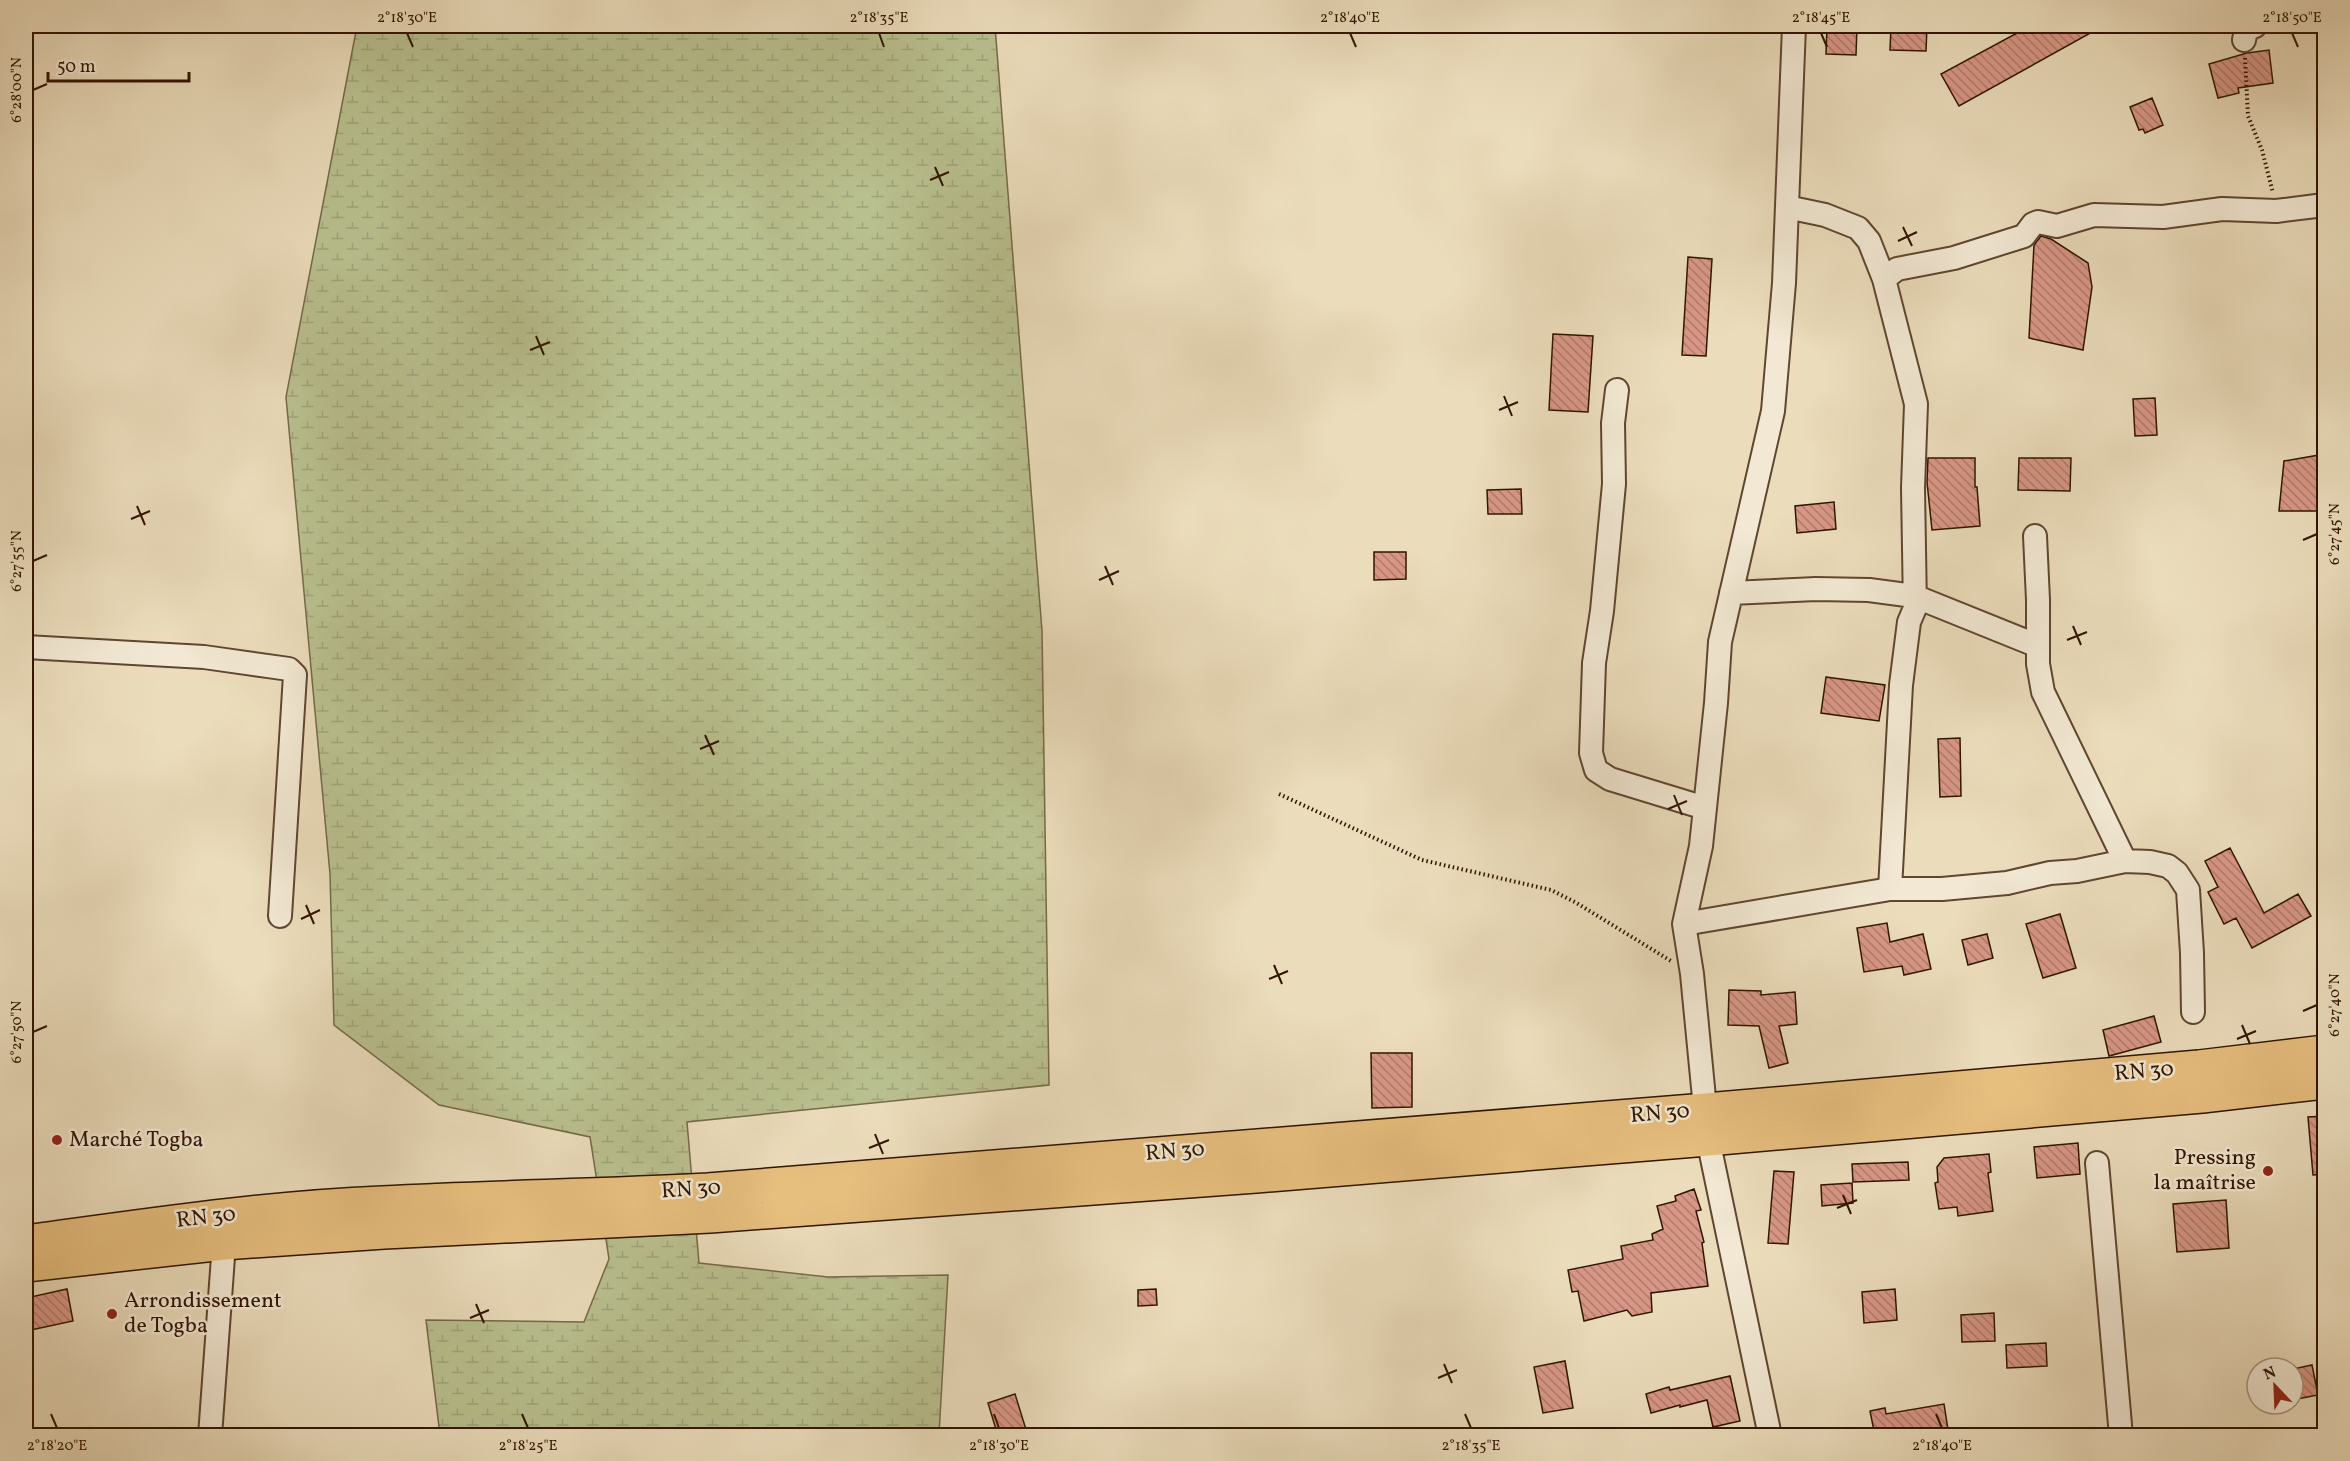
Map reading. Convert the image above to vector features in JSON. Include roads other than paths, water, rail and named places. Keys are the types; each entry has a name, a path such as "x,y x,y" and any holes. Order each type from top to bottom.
{"main road":[{"name":"RN 30","path":"1707,1124 2325,1052"},
{"name":"RN 30","path":"26,1265 224,1243 384,1232 591,1209 709,1203 1707,1124 2202,1096 2325,1082"},
{"name":"RN 30","path":"26,1242 238,1214 381,1203 591,1209"}],"street":[{"path":"1770,1436 1707,1124 1692,974 1684,924 1701,846 1720,642 1773,411 1784,283 1794,26"},
{"path":"1884,279 1897,269 1954,258 2024,236 2033,224 2038,222 2057,226 2094,215 2163,218 2222,209 2276,211 2325,205"},
{"path":"1787,207 1825,215 1858,228 1869,241 1884,279 1916,404 1913,488 1915,608 1909,622 1901,685 1890,889"},
{"path":"1617,390 1613,423 1614,484 1602,611 1594,663 1591,753 1596,770 1610,779 1705,808"},
{"path":"2035,536 2038,664 2043,692 2125,861"},
{"path":"1731,593 1869,590 1914,596 2038,646"},
{"path":"26,647 204,657 289,669 295,675 280,916"},
{"path":"1684,924 1890,889 1942,889 2007,883 2050,873 2077,871 2125,861 2150,862 2168,866 2177,873 2188,890 2193,953 2193,1012"},
{"path":"2097,1163 2121,1436"},
{"path":"210,1436 224,1243"}],"place":[{"name":"Marché Togba","path":"57,1140"},
{"name":"Pressing la maîtrise","path":"2268,1171"},
{"name":"Arrondissement de Togba","path":"112,1314"}]}
